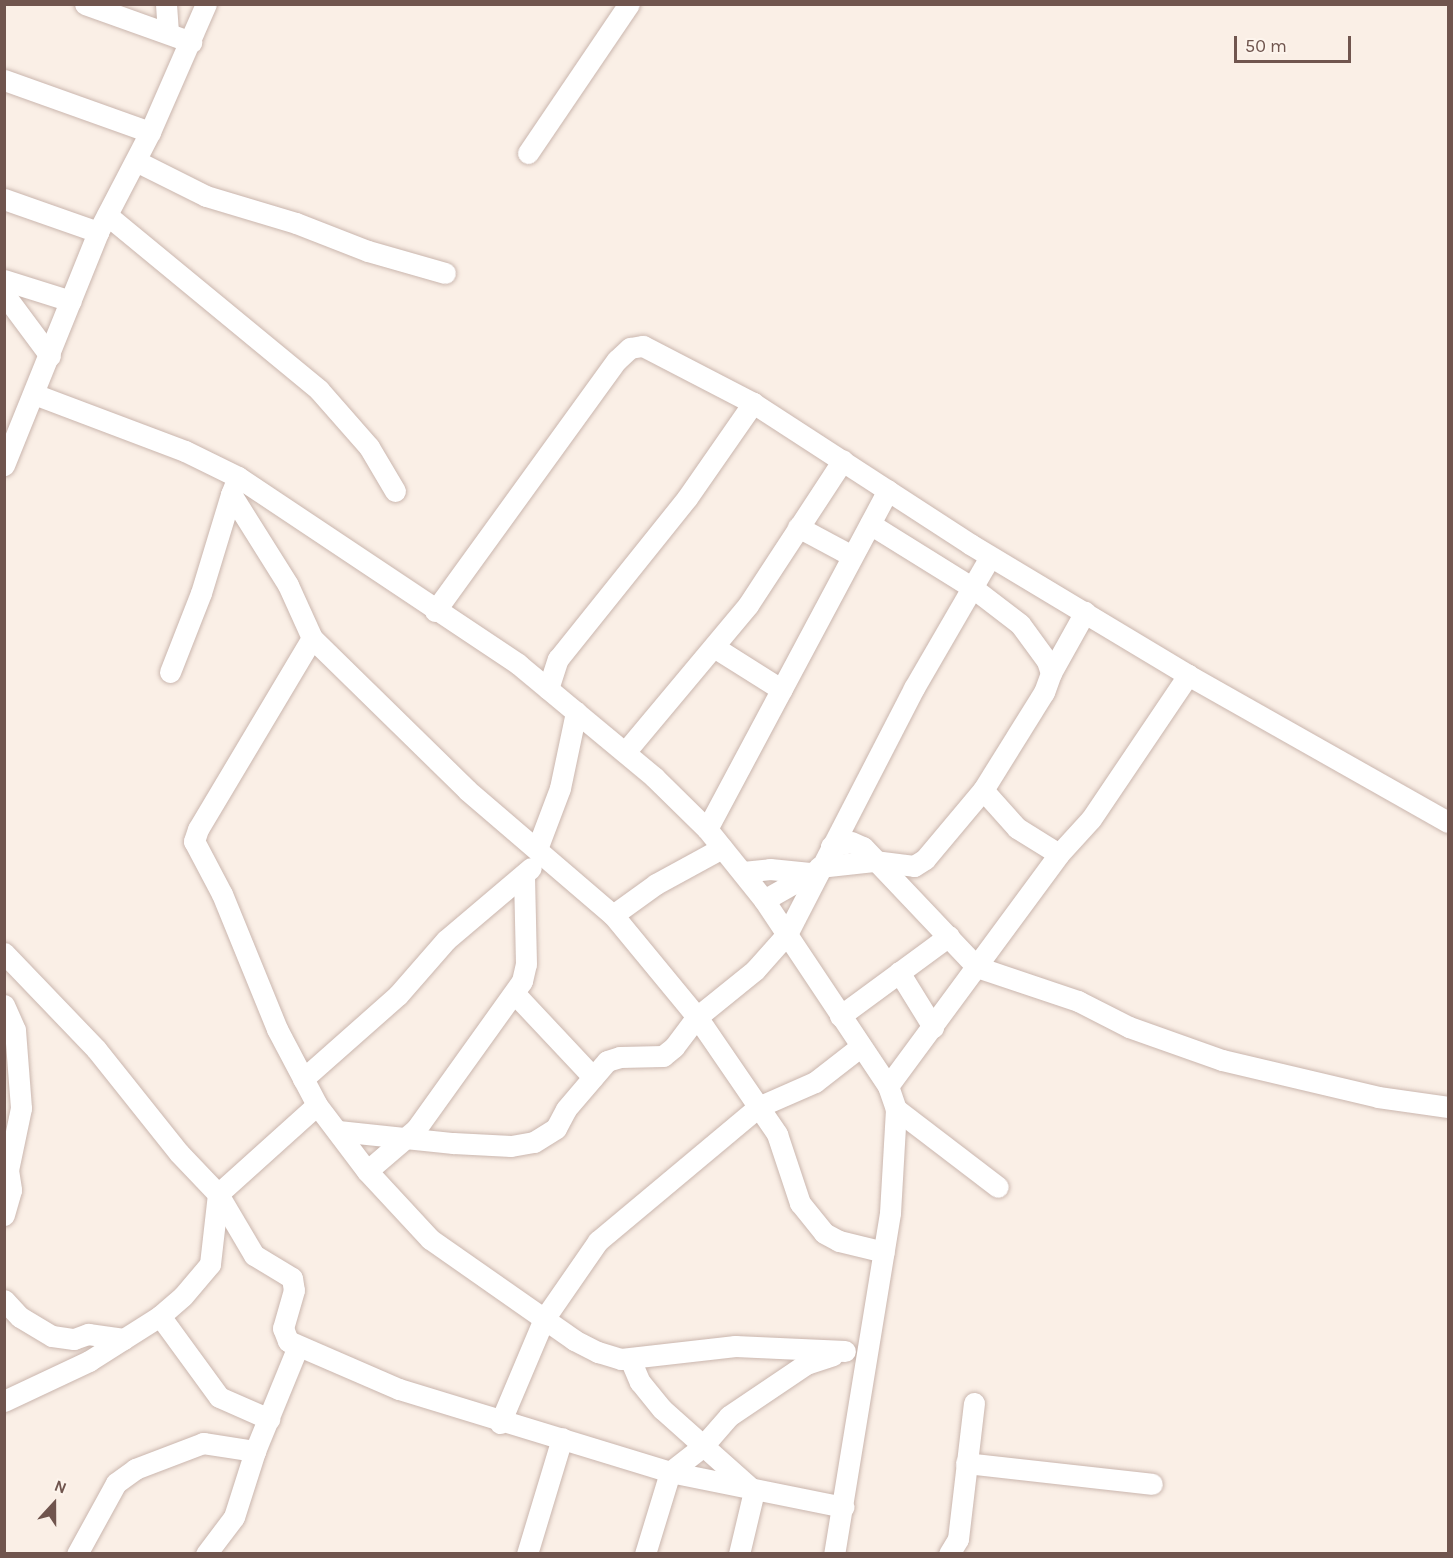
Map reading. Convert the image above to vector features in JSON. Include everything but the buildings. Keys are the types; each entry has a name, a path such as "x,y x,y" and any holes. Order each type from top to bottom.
{"street":[{"path":"85,4 191,42"},
{"path":"166,4 168,33"},
{"path":"4,465 11,426 34,394 103,223 150,132 207,4"},
{"path":"528,153 629,4"},
{"path":"4,80 150,132"},
{"path":"136,161 206,196 296,223 368,251 445,273"},
{"path":"4,199 103,223 319,390 369,447 395,491"},
{"path":"4,280 71,301"},
{"path":"4,294 50,356"},
{"path":"435,611 598,384 630,348 643,346 753,403 990,557 1188,675 1449,822"},
{"path":"34,394 185,451 518,664 626,751 707,829 764,900 888,1086 896,1109 896,1161 884,1252 834,1554"},
{"path":"548,689 558,659 651,545 753,403"},
{"path":"626,751 748,605 843,460"},
{"path":"235,485 288,585 312,638 402,729 612,915 697,1017 782,1143 800,1203 818,1226 839,1241 884,1252"},
{"path":"170,672 201,593 235,485"},
{"path":"707,829 888,490"},
{"path":"870,524 974,588 1026,629 1047,661 1051,673"},
{"path":"798,527 852,556"},
{"path":"338,1131 404,1140 512,1146 534,1142 556,1128 566,1109 607,1061 620,1057 663,1056 685,1036 697,1017 755,970 787,934 816,870 831,846 914,688 990,557"},
{"path":"743,872 770,869 816,870 874,861 902,866 925,859 983,790 1035,709 1051,673 1085,612"},
{"path":"312,638 198,829 194,841 222,894 244,954 317,1105 367,1171 430,1239 544,1319 598,1352 630,1359 735,1346 845,1351"},
{"path":"714,647 782,690"},
{"path":"518,664 558,659"},
{"path":"888,1086 1059,854 1110,792 1188,675"},
{"path":"367,1171 404,1140 515,994 526,964 524,875 546,826 568,756 576,712"},
{"path":"983,790 1017,828 1059,854"},
{"path":"831,846 856,844 977,967 1078,1001 1129,1027 1222,1060 1378,1097 1449,1107"},
{"path":"612,915 656,884 722,848"},
{"path":"764,900 816,870"},
{"path":"303,1079 398,995 446,940 524,875"},
{"path":"840,1016 949,936"},
{"path":"4,953 96,1049 179,1153 218,1194 254,1256 292,1278 294,1290 283,1328 288,1341 399,1389 500,1423 561,1438 670,1472 843,1508"},
{"path":"898,972 933,1027"},
{"path":"515,994 593,1077"},
{"path":"4,1005 15,1030 21,1108 8,1170 11,1190 4,1215"},
{"path":"500,1423 544,1319 572,1273 613,1225 758,1107 815,1082 860,1047"},
{"path":"4,1401 124,1339 160,1316 183,1296 210,1264 218,1194 317,1105"},
{"path":"896,1109 998,1187"},
{"path":"4,1300 20,1317 52,1336 64,1340 100,1334 124,1339"},
{"path":"160,1316 219,1397 269,1419"},
{"path":"645,1554 670,1472 702,1447 729,1416 806,1364 868,1343"},
{"path":"206,1554 234,1517 255,1451 298,1346"},
{"path":"630,1359 640,1382 662,1409 754,1491"},
{"path":"949,1554 958,1539 974,1403"},
{"path":"527,1554 561,1438"},
{"path":"77,1554 116,1483 135,1469 203,1443 255,1451"},
{"path":"966,1463 1152,1484"},
{"path":"739,1554 754,1491"}]}
